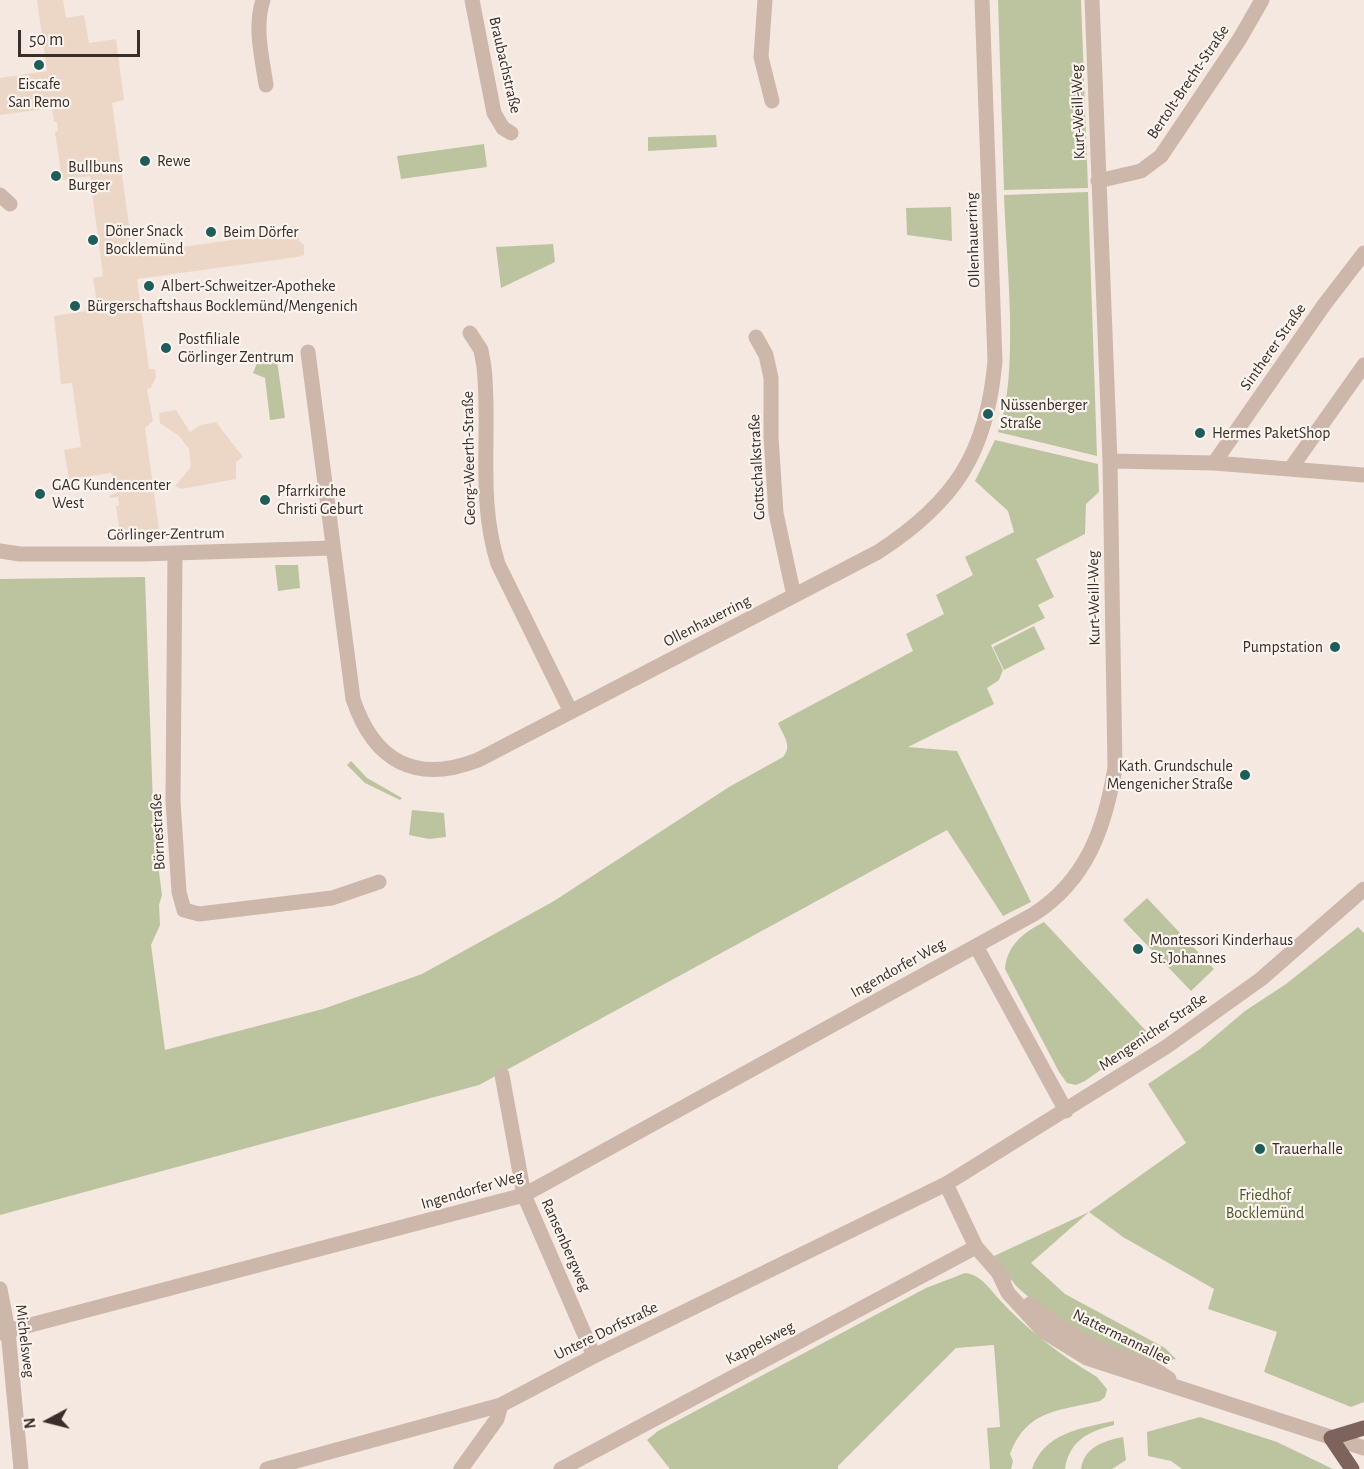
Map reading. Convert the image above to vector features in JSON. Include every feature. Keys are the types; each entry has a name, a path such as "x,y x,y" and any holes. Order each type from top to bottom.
{"main road":[{"path":"1352,1469 1331,1438 1364,1428"}],"street":[{"path":"263,0 258,14 258,30 266,85"},
{"name":"Braubachstraße","path":"472,0 494,112 502,128 511,133"},
{"path":"765,0 761,57 772,101"},
{"name":"Ollenhauerring","path":"308,352 353,699 368,735 382,751 415,768 456,769 571,712 878,552 914,529 938,506 957,480 983,429 991,398 995,361 982,0"},
{"name":"Kurt-Weill-Weg","path":"976,946 1043,908 1068,886 1090,855 1108,811 1115,768 1110,461 1092,0"},
{"name":"Bertolt-Brecht-Straße","path":"1098,182 1141,171 1161,156 1239,40 1262,0"},
{"name":"Sintherer Straße","path":"1214,463 1324,305 1364,253"},
{"name":"Georg-Weerth-Straße","path":"470,333 481,350 485,378 485,512 491,542 498,564 571,712"},
{"name":"Gottschalkstraße","path":"756,337 766,354 771,378 771,437 776,513 794,596"},
{"path":"1290,468 1364,365"},
{"path":"1110,461 1214,463 1364,475"},
{"name":"Görlinger-Zentrum","path":"0,551 20,554 175,553 333,548"},
{"name":"Börnestraße","path":"175,553 174,801 179,892 184,910 199,914 332,898 379,882"},
{"name":"Mengenicher Straße","path":"946,1184 1166,1047 1252,985 1364,888"},
{"path":"976,946 1066,1111"},
{"name":"Ingendorfer Weg","path":"4,1332 524,1195 976,946"},
{"name":"Ransenbergweg","path":"502,1075 524,1195 594,1356"},
{"name":"Nattermannallee","path":"946,1184 976,1247 999,1274 1051,1323 1105,1350 1159,1371 1176,1385 1364,1448"},
{"name":"Untere Dorfstraße","path":"267,1469 501,1405 594,1356 946,1184"},
{"name":"Kappelsweg","path":"561,1469 976,1247"},
{"name":"Michelsweg","path":"0,1289 21,1469"},
{"path":"461,1469 497,1419 501,1405"}],"green space":[{"path":"998,0 1081,0 1088,188 1004,190"},
{"path":"716,135 717,147 648,151 648,137"},
{"path":"484,144 487,167 401,179 397,156"},
{"path":"1088,192 1097,456 998,432 1005,408 1010,349 1004,195"},
{"path":"951,207 952,241 907,235 906,208"},
{"path":"553,244 555,262 501,288 496,247"},
{"path":"276,353 285,418 270,420 265,378 253,373 257,363"},
{"path":"995,440 1098,464 1099,492 1086,504 1085,534 1036,559 1054,597 1038,605 1045,618 991,645 1003,670 999,680 987,688 994,704 908,747 957,751 1031,902 1003,916 947,830 479,1085 0,1215 0,579 145,577 154,834 162,895 159,905 160,925 151,945 165,1050 323,1009 422,974 554,901 729,787 783,757 787,745 778,723 913,651 906,634 944,614 936,595 973,575 965,557 1014,532 1008,511 975,481"},
{"path":"275,565 298,565 300,588 278,591"},
{"path":"1034,626 1045,649 1004,670 993,647"},
{"path":"351,761 367,778 402,798 400,800 365,783 347,765"},
{"path":"412,810 444,813 446,837 429,839 409,835"},
{"path":"1147,898 1214,969 1191,991 1123,920"},
{"path":"1044,922 1150,1035 1076,1085 1067,1083 1059,1072 1005,969 1006,960 1013,946 1030,930"},
{"name":"Friedhof Bocklemünd","path":"1358,927 1364,933 1364,1402 1351,1407 1264,1372 1277,1332 1208,1309 1214,1289 1123,1237 1089,1212 1186,1143 1148,1084 1200,1049 1245,1011 1286,984"},
{"path":"1089,1212 1031,1263 1065,1294 1165,1348 1176,1359 1150,1364 1085,1337 1049,1315 1016,1286 994,1256"},
{"path":"965,1273 980,1279 1032,1331 1057,1351 1097,1377 1107,1389 1105,1397 1100,1401 1046,1414 1025,1428 1010,1454 1013,1461 1011,1469 990,1469 987,1428 1000,1427 994,1345 956,1348 838,1466 838,1469 670,1469 647,1440 658,1431 926,1288"},
{"path":"1200,1417 1277,1442 1333,1469 1182,1469 1171,1461 1148,1456 1147,1432"},
{"path":"1114,1421 1114,1425 1096,1430 1076,1444 1067,1459 1065,1469 1032,1469 1045,1447 1065,1434"},
{"path":"1123,1437 1126,1460 1112,1469 1081,1469 1086,1455 1096,1446"}],"shaded area":[{"path":"37,0 63,0 66,18 84,15 89,43 116,39 124,100 112,103 133,254 260,236 260,231 297,226 299,241 304,245 304,255 297,257 137,279 149,369 155,369 156,377 151,388 147,389 153,421 145,428 159,529 120,534 116,506 119,505 118,497 110,498 110,495 117,493 111,473 69,479 64,450 81,447 72,383 61,384 54,316 98,309 93,278 103,276 90,176 62,180 55,132 58,131 57,122 54,122 52,108 0,115 0,78 47,71"},
{"path":"176,410 190,432 201,425 216,422 243,457 236,462 236,479 181,489 175,486 191,467 189,449 179,436 160,423 159,413"}],"place":[{"name":"Eiscafe San Remo","path":"39,65"},
{"name":"Rewe","path":"145,161"},
{"name":"Bullbuns Burger","path":"56,176"},
{"name":"Beim Dörfer","path":"211,232"},
{"name":"Döner Snack Bocklemünd","path":"93,240"},
{"name":"Albert-Schweitzer-Apotheke","path":"149,286"},
{"name":"Bürgerschaftshaus Bocklemünd/Mengenich","path":"75,306"},
{"name":"Postfiliale Görlinger Zentrum","path":"166,348"},
{"name":"Nüssenberger Straße","path":"988,414"},
{"name":"Hermes PaketShop","path":"1200,433"},
{"name":"GAG Kundencenter West","path":"40,494"},
{"name":"Pfarrkirche Christi Geburt","path":"265,500"},
{"name":"Pumpstation","path":"1335,647"},
{"name":"Kath. Grundschule Mengenicher Straße","path":"1245,775"},
{"name":"Montessori Kinderhaus St. Johannes","path":"1138,949"},
{"name":"Trauerhalle","path":"1260,1149"}]}
